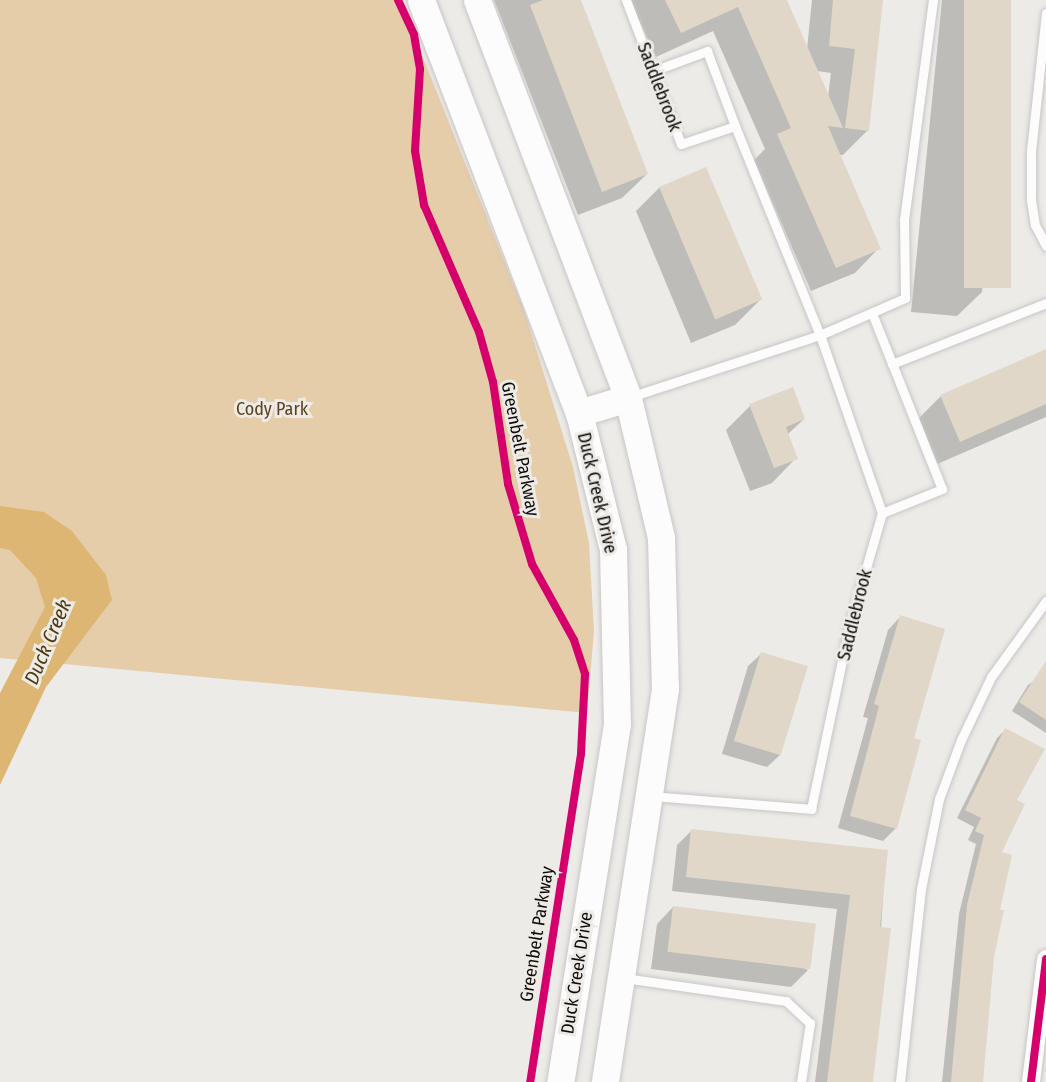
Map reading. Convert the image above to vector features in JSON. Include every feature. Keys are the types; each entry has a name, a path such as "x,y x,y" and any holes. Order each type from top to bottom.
{"main road":[{"name":"Duck Creek Drive","path":"421,0 579,413 613,549 617,724 560,1082"},
{"path":"477,0 628,398 661,538 665,689 651,796 605,1082"},
{"path":"579,413 628,398"},
{"path":"606,792 651,796"}],"street":[{"path":"1031,1082 1046,959"}],"lane":[{"name":"Saddlebrook","path":"626,0 681,144 735,126"},
{"path":"628,398 820,335 905,298 904,220 933,0"},
{"path":"1046,13 1031,191 1035,225 1046,246"},
{"path":"653,71 707,51 820,335 882,513 942,489 872,313"},
{"path":"892,364 1046,303"},
{"name":"Saddlebrook","path":"651,796 811,809 849,627 882,513"},
{"path":"900,1082 921,889 939,799 961,740 991,677 1046,602"},
{"path":"622,978 786,1001 810,1023 801,1082"}],"green space":[{"name":"Cody Park","path":"0,0 400,0 524,310 573,467 589,543 594,631 587,713 0,658"}],"water":[{"name":"Duck Creek","path":"0,506 44,512 72,531 106,575 112,600 46,687 0,785 0,693 45,607 36,578 10,550 0,548"}],"building":[{"path":"543,0 581,0 648,174 602,192 530,5"},
{"path":"665,0 787,0 843,128 828,126 881,249 836,268 777,134 791,128 738,7 681,33"},
{"path":"833,0 883,0 869,131 845,128 855,49 829,46"},
{"path":"964,0 1011,0 1011,288 964,288"},
{"path":"706,167 762,300 715,319 659,187"},
{"path":"1046,349 1046,404 960,442 940,395"},
{"path":"793,387 805,419 786,427 798,459 774,468 749,404"},
{"path":"900,615 945,629 914,738 921,740 897,829 850,816 879,706 874,704"},
{"path":"761,652 808,666 781,755 734,741"},
{"path":"1046,661 1046,720 1019,702"},
{"path":"1005,728 1045,749 1017,800 1025,804 1002,852 1012,855 1000,910 1004,910 994,957 983,1082 951,1082 967,905 984,835 975,831 981,818 965,810"},
{"path":"691,829 888,850 880,927 891,928 873,1082 827,1082 850,895 686,877"},
{"path":"673,906 816,924 810,969 667,952"}],"cycle path":[{"name":"Greenbelt Parkway","path":"398,0 414,35 420,69 415,151 424,205 479,332 493,382 508,484 532,564 574,640 585,674 581,754 530,1082"},
{"path":"1031,1082 1046,959"}]}
